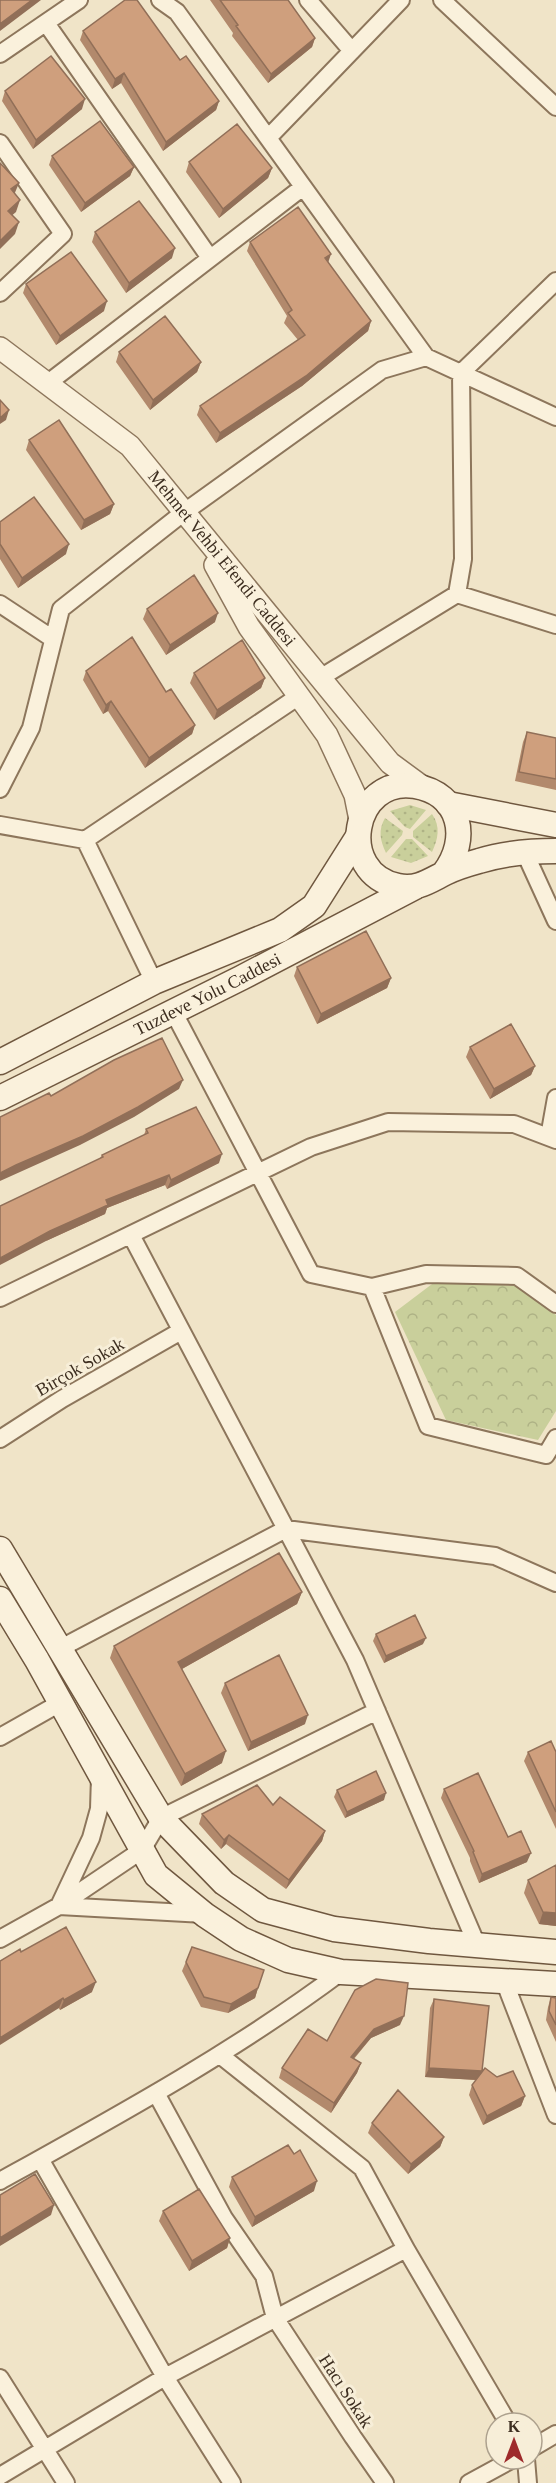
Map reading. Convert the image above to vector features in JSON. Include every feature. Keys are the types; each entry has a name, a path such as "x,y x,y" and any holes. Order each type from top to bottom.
{"main road":[{"path":"444,873 453,861 459,846 460,831 456,816 448,804 437,794 411,785 385,791 370,804 359,829 361,855 369,869 376,875 398,886 415,887 431,882 444,873 481,860 524,851 556,851"},
{"path":"448,804 556,825"},
{"name":"Tuzdeve Yolu Caddesi","path":"0,1062 154,982 280,930 315,906 359,829"},
{"name":"Tuzdeve Yolu Caddesi","path":"0,1098 241,978 415,887"},
{"path":"0,1549 161,1818 224,1883 263,1910 334,1929 556,1952"},
{"path":"0,1599 156,1875 205,1915 242,1939 288,1960 341,1972 505,1983 556,1984"}],"street":[{"path":"0,54 79,0"},
{"path":"160,0 177,12 426,357 556,417"},
{"path":"308,0 352,51"},
{"path":"268,138 401,0"},
{"path":"442,0 556,107"},
{"path":"46,23 210,258"},
{"path":"0,143 63,234 0,293"},
{"path":"48,383 303,187"},
{"path":"320,678 457,594 463,559 461,373 556,281"},
{"name":"Mehmet Vehbi Efendi Caddesi","path":"0,348 130,446 390,763 424,788"},
{"path":"0,789 31,728 61,609 188,519 382,370 426,357"},
{"path":"188,519 249,627 327,735 355,795 359,829"},
{"path":"457,594 556,625"},
{"path":"0,604 53,639"},
{"path":"0,825 85,840 299,696"},
{"path":"85,840 154,982"},
{"path":"524,851 556,921"},
{"path":"173,1011 311,1274 372,1287 426,1274 517,1276 556,1304"},
{"path":"0,1298 311,1148 388,1122 514,1124 552,1139 556,1098"},
{"path":"131,1235 355,1660 477,1945"},
{"path":"372,1287 429,1426 546,1455 556,1438"},
{"name":"Birçok Sokak","path":"0,1439 62,1399 181,1330"},
{"path":"59,1649 285,1529 495,1556 556,1583"},
{"path":"0,1737 60,1703"},
{"path":"0,1939 59,1906 142,1851 161,1818 377,1711"},
{"path":"59,1906 91,1839 99,1809 100,1776"},
{"path":"59,1906 205,1915"},
{"path":"0,2181 220,2055 285,2014 341,1972"},
{"path":"505,1983 556,2115"},
{"path":"220,2055 362,2168 501,2411"},
{"name":"Hacı Sokak","path":"156,2093 224,2218 264,2276 275,2318 353,2438 386,2483"},
{"path":"40,2159 165,2377 232,2483"},
{"path":"0,2476 165,2377 406,2248"},
{"path":"0,2378 66,2483"},
{"path":"469,2483 491,2471"}],"green space":[{"path":"410,805 426,810 410,829 405,827 390,811"},
{"path":"432,814 438,833 432,852 413,837 413,831"},
{"path":"385,818 403,831 386,853 381,835 381,827"},
{"path":"406,839 412,839 428,856 411,863 391,857"},
{"path":"436,1281 518,1286 556,1315 556,1411 538,1440 446,1420 395,1312"}],"building":[{"path":"0,0 32,0 0,24"},
{"path":"125,0 137,0 180,60 186,56 219,101 166,142 124,73 115,79 83,31"},
{"path":"220,0 288,0 315,38 271,74"},
{"path":"51,56 85,99 36,140 5,91"},
{"path":"100,121 134,167 85,203 52,156"},
{"path":"237,124 272,168 223,209 189,162"},
{"path":"0,163 19,183 11,189 20,200 8,211 19,222 0,241"},
{"path":"139,201 175,248 129,283 95,232"},
{"path":"298,207 331,254 325,258 371,321 306,376 220,433 200,406 305,335 288,313 292,310 250,242"},
{"path":"71,252 107,301 60,336 26,284"},
{"path":"165,316 201,362 153,400 119,352"},
{"path":"0,400 9,410 0,418"},
{"path":"59,420 114,504 84,520 29,440"},
{"path":"34,497 69,544 22,578 0,544 0,522"},
{"path":"194,575 218,613 170,645 147,609"},
{"path":"132,637 166,692 171,689 195,725 149,758 111,701 106,705 86,671"},
{"path":"242,640 265,678 217,710 194,673"},
{"path":"527,732 556,738 556,779 519,772"},
{"path":"366,931 391,978 321,1014 297,967"},
{"path":"511,1024 535,1066 494,1089 470,1047"},
{"path":"162,1038 183,1080 83,1136 0,1173 0,1117 49,1093 51,1096 114,1060"},
{"path":"196,1107 222,1154 171,1180 169,1175 106,1200 108,1205 50,1231 0,1258 0,1206 103,1157 102,1155 148,1133 146,1129"},
{"path":"279,1553 302,1592 178,1662 226,1751 185,1774 114,1646"},
{"path":"415,1615 426,1638 386,1656 376,1634"},
{"path":"279,1655 308,1715 251,1742 225,1683"},
{"path":"551,1741 556,1752 556,1812 528,1752"},
{"path":"376,1771 386,1793 347,1812 337,1790"},
{"path":"478,1773 508,1837 521,1831 531,1853 482,1874 474,1851 444,1789"},
{"path":"257,1785 273,1805 280,1797 325,1831 289,1880 229,1835 224,1840 202,1814"},
{"path":"556,1865 556,1913 543,1912 528,1880"},
{"path":"66,1927 96,1982 64,2000 63,1998 0,2038 0,1961"},
{"path":"192,1947 264,1970 258,1988 231,2004 204,1997 186,1962"},
{"path":"376,1979 408,1983 404,2016 374,2029 351,2057 361,2063 334,2103 282,2068 308,2029 327,2041 355,1990"},
{"path":"551,1997 556,1998 556,2025 549,2011"},
{"path":"434,1999 489,2006 482,2071 429,2068"},
{"path":"485,2068 497,2077 513,2071 525,2096 487,2116 472,2085"},
{"path":"398,2090 444,2137 411,2164 372,2123"},
{"path":"288,2145 294,2154 300,2150 317,2181 255,2217 232,2177"},
{"path":"35,2174 54,2205 0,2238 0,2195"},
{"path":"199,2189 230,2238 192,2261 163,2211"}]}
